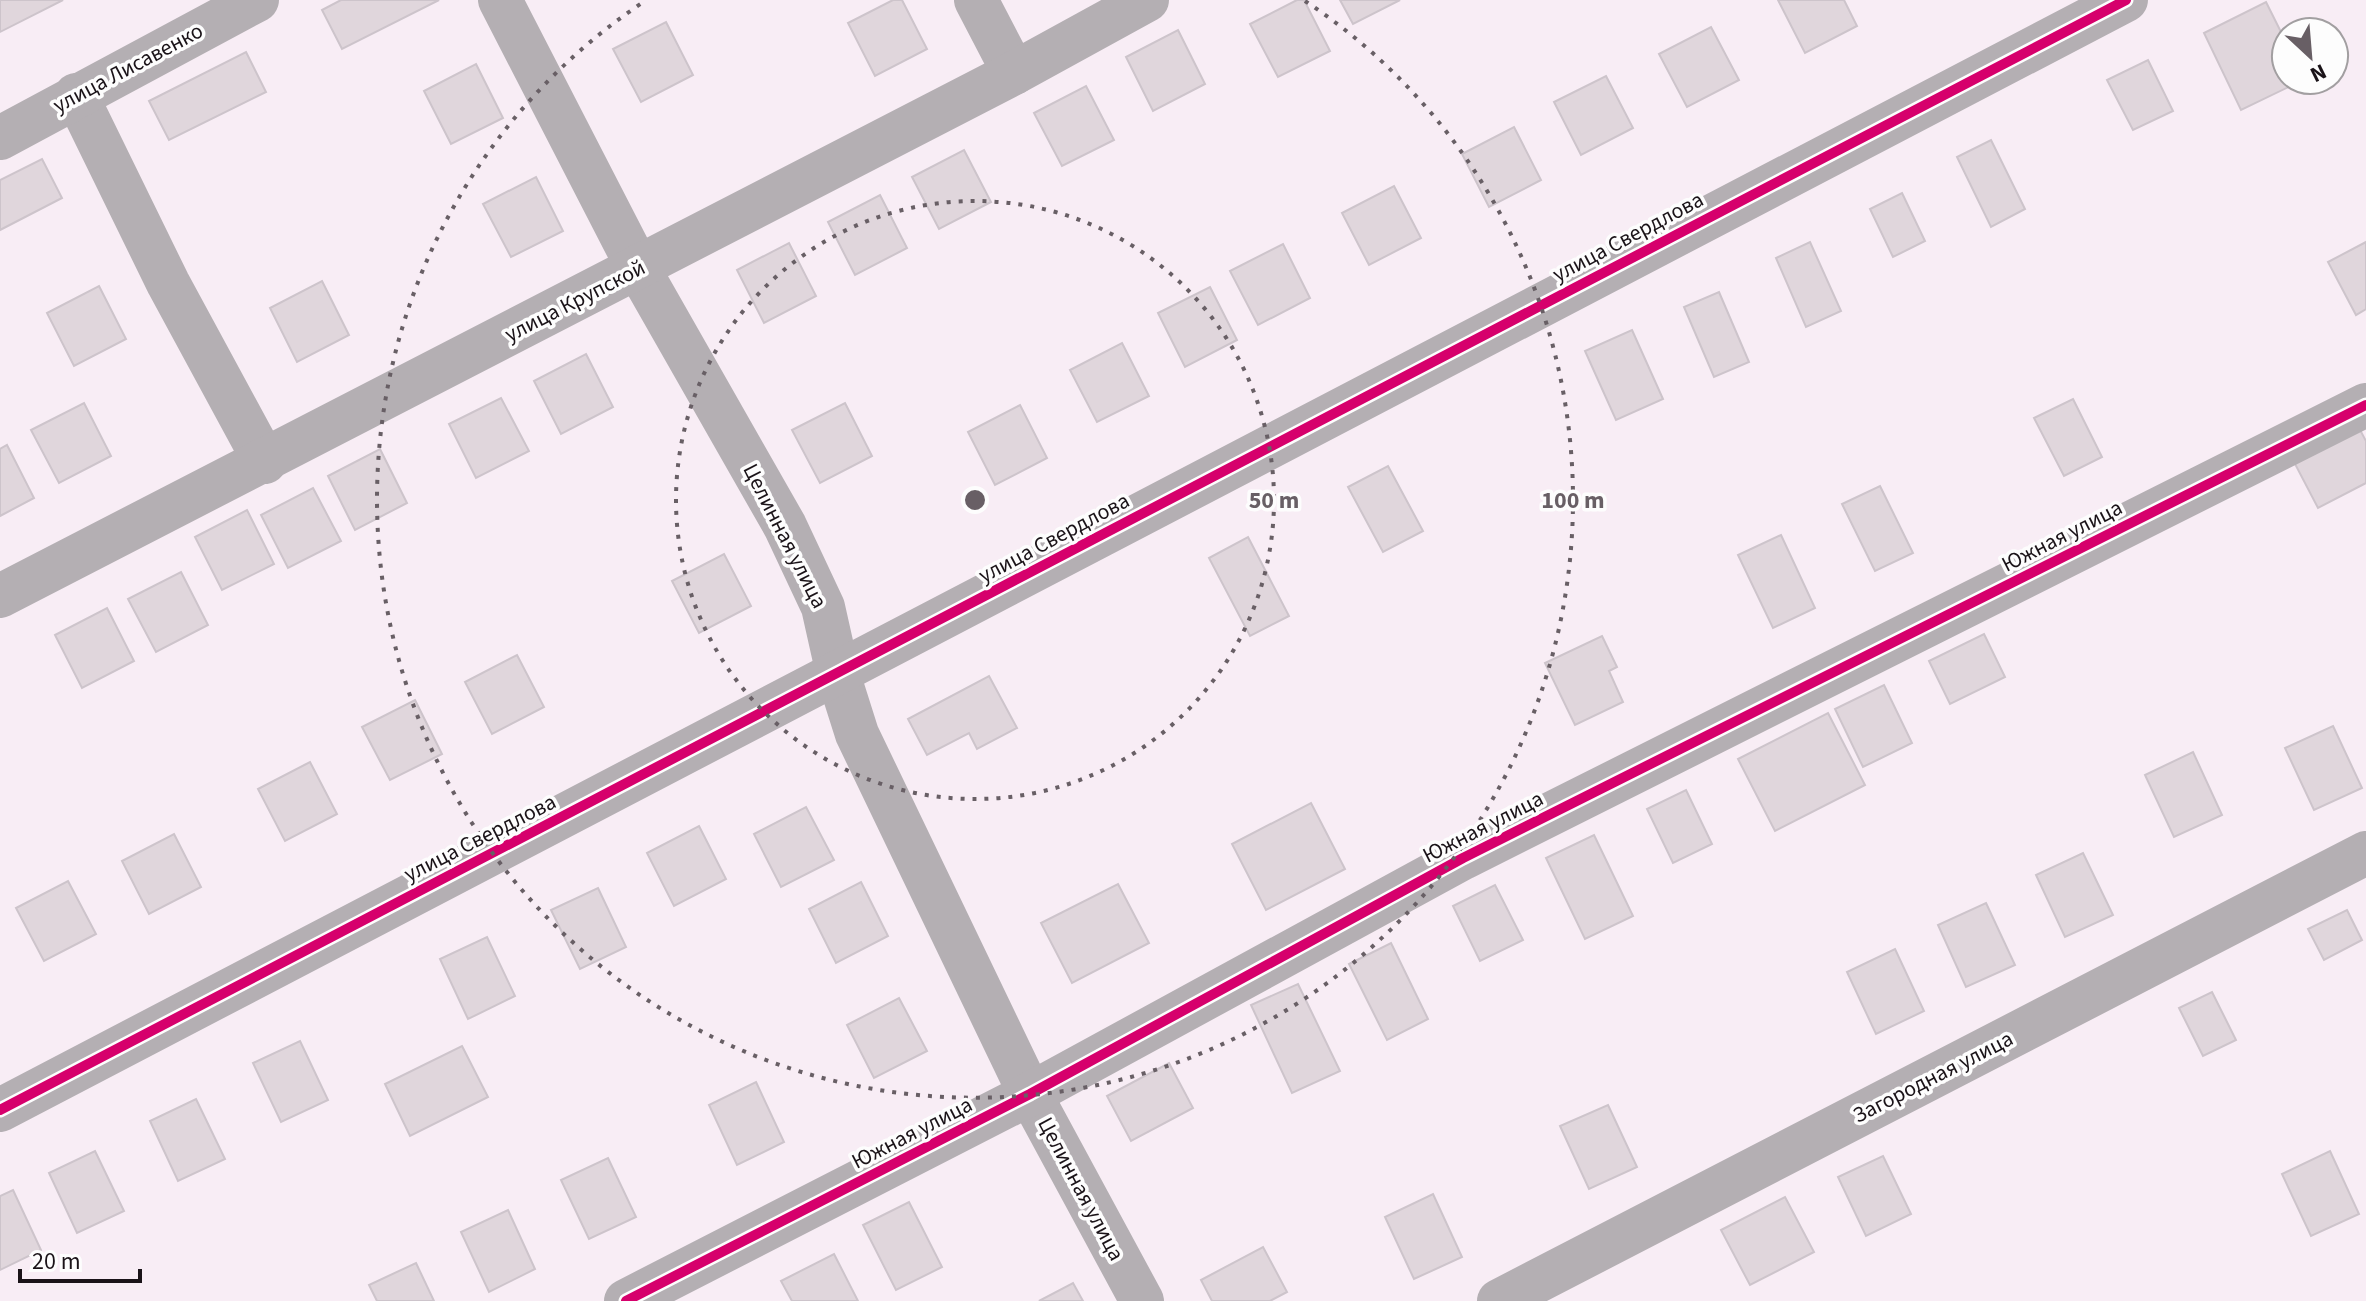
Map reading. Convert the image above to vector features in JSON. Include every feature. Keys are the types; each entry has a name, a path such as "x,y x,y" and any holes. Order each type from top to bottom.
{"street":[{"name":"улица Лисавенко","path":"0,138 257,0"},
{"name":"Целинная улица","path":"500,0 638,268 785,526 823,607 838,674 857,734 1030,1094 1142,1301"},
{"path":"976,0 1014,73"},
{"name":"улица Крупской","path":"0,596 1014,73 1147,0"},
{"name":"улица Свердлова","path":"0,1110 2126,0"},
{"path":"76,95 168,283 265,462"},
{"name":"Южная улица","path":"626,1301 1030,1094 1463,858 2366,405"},
{"name":"Загородная улица","path":"1499,1301 2366,853"}],"building":[{"path":"0,0 63,0 0,32"},
{"path":"341,0 439,0 342,49 322,10"},
{"path":"893,0 902,0 927,49 875,76 848,23"},
{"path":"1297,0 1304,0 1330,51 1278,77 1250,24"},
{"path":"1340,0 1400,0 1353,24"},
{"path":"1778,0 1844,0 1857,26 1805,53"},
{"path":"2266,2 2273,16 2270,16 2270,96 2241,110 2204,33"},
{"path":"666,22 693,75 641,102 613,49"},
{"path":"1711,27 1739,80 1687,107 1659,54"},
{"path":"1178,30 1205,84 1153,111 1126,57"},
{"path":"246,52 266,92 169,140 149,101"},
{"path":"2148,60 2173,111 2133,130 2107,80"},
{"path":"476,64 503,118 451,144 424,91"},
{"path":"1606,76 1633,128 1581,155 1554,102"},
{"path":"1086,86 1114,140 1062,166 1034,113"},
{"path":"1514,127 1541,180 1489,207 1462,154"},
{"path":"1991,140 2025,209 1991,227 1957,157"},
{"path":"964,150 991,202 939,229 912,177"},
{"path":"42,159 62,198 0,230 0,180"},
{"path":"536,177 563,231 511,257 483,204"},
{"path":"1394,186 1421,238 1369,265 1342,213"},
{"path":"1902,193 1925,241 1893,257 1870,209"},
{"path":"880,195 907,248 855,275 828,222"},
{"path":"1810,242 1841,311 1806,327 1776,258"},
{"path":"2366,242 2366,309 2356,315 2328,262"},
{"path":"789,243 816,296 764,323 737,270"},
{"path":"1283,244 1310,298 1258,325 1230,271"},
{"path":"322,281 349,335 297,362 270,308"},
{"path":"99,286 126,339 74,366 47,313"},
{"path":"1210,287 1237,340 1185,367 1158,313"},
{"path":"1719,292 1749,362 1714,377 1684,307"},
{"path":"1632,330 1663,399 1616,420 1585,351"},
{"path":"1122,343 1149,396 1097,422 1070,370"},
{"path":"586,354 613,407 561,434 534,381"},
{"path":"501,398 529,451 476,478 449,424"},
{"path":"2073,399 2102,457 2064,476 2034,418"},
{"path":"84,403 111,456 59,483 31,430"},
{"path":"845,403 872,456 820,483 792,430"},
{"path":"1020,405 1047,458 995,485 968,432"},
{"path":"2359,428 2366,441 2366,483 2318,508 2294,462"},
{"path":"7,445 34,498 0,516 0,449"},
{"path":"380,449 407,503 355,530 328,476"},
{"path":"1388,466 1423,531 1383,552 1348,487"},
{"path":"1880,486 1913,553 1875,571 1842,504"},
{"path":"313,488 341,541 288,568 261,515"},
{"path":"247,510 274,564 222,590 195,537"},
{"path":"1781,535 1815,608 1773,628 1738,555"},
{"path":"1248,537 1289,616 1250,636 1209,558"},
{"path":"724,554 751,606 699,633 672,581"},
{"path":"181,572 208,625 156,652 128,599"},
{"path":"107,608 134,661 82,688 55,635"},
{"path":"1984,634 2005,677 1950,704 1929,661"},
{"path":"1602,636 1617,667 1609,671 1623,702 1575,725 1545,663"},
{"path":"517,655 544,707 492,734 465,682"},
{"path":"989,676 1017,728 977,749 969,733 927,755 908,719"},
{"path":"1884,685 1912,743 1863,767 1835,709"},
{"path":"415,700 442,754 390,780 362,727"},
{"path":"1828,713 1865,785 1775,831 1738,759"},
{"path":"2333,726 2362,788 2314,810 2285,748"},
{"path":"2193,752 2222,815 2174,837 2145,775"},
{"path":"310,762 337,814 285,841 258,789"},
{"path":"1686,790 1712,844 1673,863 1647,809"},
{"path":"1311,803 1345,869 1266,910 1232,844"},
{"path":"806,807 834,860 781,887 754,834"},
{"path":"699,826 726,879 674,906 647,853"},
{"path":"174,834 201,887 149,914 122,861"},
{"path":"1594,835 1633,916 1585,939 1546,858"},
{"path":"2083,853 2113,915 2065,937 2036,875"},
{"path":"68,881 96,934 44,961 16,908"},
{"path":"861,882 888,936 836,963 809,909"},
{"path":"1118,884 1149,943 1072,983 1041,923"},
{"path":"1495,885 1523,940 1480,961 1453,906"},
{"path":"598,888 626,947 580,969 551,910"},
{"path":"1986,903 2015,965 1966,987 1938,925"},
{"path":"2347,910 2362,940 2324,960 2308,929"},
{"path":"487,937 515,996 468,1019 440,959"},
{"path":"1391,943 1428,1019 1387,1040 1349,964"},
{"path":"1895,949 1924,1011 1876,1034 1847,972"},
{"path":"1298,984 1340,1071 1292,1093 1251,1005"},
{"path":"2212,992 2236,1040 2203,1056 2179,1008"},
{"path":"899,998 927,1051 874,1078 847,1025"},
{"path":"300,1041 328,1100 281,1122 253,1063"},
{"path":"462,1046 488,1097 410,1136 385,1084"},
{"path":"1169,1063 1193,1108 1131,1141 1107,1096"},
{"path":"756,1082 784,1142 737,1165 709,1105"},
{"path":"196,1099 225,1159 178,1181 150,1121"},
{"path":"1608,1105 1637,1167 1589,1189 1560,1126"},
{"path":"95,1151 124,1211 77,1233 49,1173"},
{"path":"2330,1151 2359,1214 2311,1236 2282,1174"},
{"path":"1883,1156 1911,1214 1866,1236 1838,1177"},
{"path":"608,1158 636,1217 589,1239 561,1180"},
{"path":"13,1190 41,1250 0,1270 0,1196"},
{"path":"1433,1194 1462,1257 1414,1279 1385,1217"},
{"path":"1785,1197 1814,1252 1750,1285 1721,1230"},
{"path":"909,1202 942,1267 896,1290 863,1225"},
{"path":"508,1210 535,1269 489,1292 461,1232"},
{"path":"1263,1247 1287,1292 1270,1301 1212,1301 1201,1280"},
{"path":"834,1254 858,1301 792,1301 781,1281"},
{"path":"416,1263 434,1301 377,1301 369,1285"},
{"path":"1073,1283 1083,1301 1039,1301"}],"cycle path":[{"path":"0,1110 2126,0"},
{"path":"626,1301 1030,1094 1463,858 2366,405"}]}
